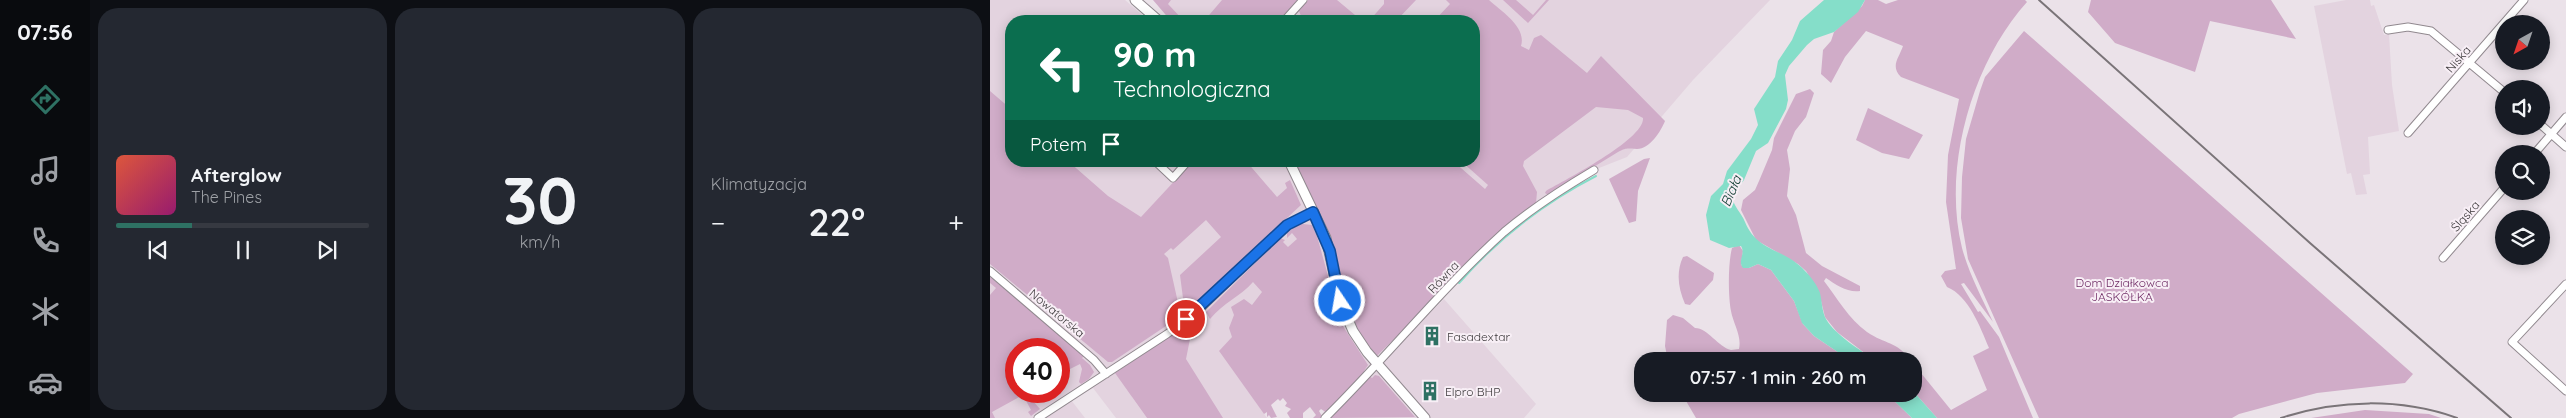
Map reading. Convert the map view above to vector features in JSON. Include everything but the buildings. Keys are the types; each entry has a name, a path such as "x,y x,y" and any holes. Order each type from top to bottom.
{"street":[{"path":"1134,0 1152,15"},
{"path":"1289,15 1303,0"},
{"name":"Niska","path":"2408,133 2524,0"},
{"path":"2388,30 2408,27 2431,31 2495,84"},
{"path":"2542,145 2566,117"},
{"path":"2551,134 2566,147"},
{"path":"1161,167 1173,178 1183,167"},
{"path":"1292,167 1330,251 1343,310 1359,340 1377,364 1425,418"},
{"name":"Równa","path":"1325,418 1467,268 1505,232 1540,203 1594,170"},
{"name":"Śląska","path":"2443,258 2495,198"},
{"path":"1038,418 1167,334 1200,309 1287,225 1313,212"},
{"name":"Nowatorska","path":"990,271 1094,360 1106,374"},
{"path":"2566,284 2512,342 2566,391"}],"shaded area":[{"path":"990,0 1125,0 1142,15 1005,15 1005,167 1291,167 1320,224 1340,301 1378,363 1444,299 1536,404 1524,418 1320,418 1327,406 1219,351 1267,418 1221,418 1132,397 1147,418 1116,418 1093,388 1071,400 1085,418 990,418"},
{"path":"1158,0 1297,0 1283,15 1172,15"},
{"path":"1308,0 1770,0 1693,80 1627,157 1594,170 1561,190 1492,244 1417,167 1480,167 1480,15 1294,15"},
{"path":"2346,0 2370,0 2371,6 2374,5 2384,35 2389,34 2392,85 2399,131 2368,137 2370,174 2363,175 2367,194 2356,195 2351,173 2347,174 2314,6"}],"green space":[{"path":"1153,0 1171,0 1168,4 1178,15 1166,15"},
{"path":"1222,0 1299,0 1285,15 1209,15"},
{"path":"1308,0 1337,0 1355,15 1301,15 1299,11"},
{"path":"1384,0 1416,0 1402,15 1374,15 1384,4"},
{"path":"1446,0 1489,0 1517,26 1522,39 1521,46 1529,50 1534,38 1541,35 1587,73 1601,56 1665,121 1651,143 1642,148 1626,149 1618,152 1548,195 1545,193 1546,191 1586,169 1631,137 1640,127 1643,118 1628,110 1596,107 1524,161 1523,166 1537,192 1536,203 1499,235 1377,356 1360,335 1349,314 1329,233 1297,167 1460,167 1485,189 1488,185 1468,167 1480,167 1480,15 1440,15 1450,4"},
{"path":"1503,0 1516,0 1533,15 1546,0 1549,0 1528,23"},
{"path":"1865,0 1878,0 1886,4 1898,0 2025,0 2027,2 2008,27 1991,55 1977,85 1966,117 1959,151 1956,184 1957,217 1962,248 1972,277 1993,322 1964,283 1961,284 1978,312 1980,311 1999,337 2033,418 1937,418 1922,401 1922,374 1951,410 1987,390 1973,356 1989,348 1978,322 1968,305 1955,291 1947,287 1941,276 1945,271 1956,269 1946,202 1948,155 1959,99 1901,77 1896,66 1903,46 1866,31 1845,57 1831,83 1821,74 1823,50 1831,41 1834,32 1862,6"},
{"path":"2091,0 2271,0 2296,39 2210,21 2195,72 2115,43 2088,12"},
{"name":"Dom Działkowca JASKÓŁKA","path":"2024,31 2413,374 2405,383 2317,393 2239,414 2232,418 2039,418 1968,259 1961,218 1962,177 1966,139 1980,91 1985,77"},
{"path":"1810,89 1814,93 1806,117 1795,131 1787,150 1790,169 1787,196 1796,215 1806,253 1822,266 1860,286 1860,291 1851,291 1838,286 1826,278 1824,281 1849,315 1861,327 1904,352 1863,352 1837,332 1825,317 1819,293 1806,271 1798,264 1756,240 1741,210 1743,200 1755,190 1772,150 1774,138 1796,94"},
{"path":"990,91 1005,104 1005,167 1075,167 1108,196 1141,217 1187,167 1251,167 1277,197 1287,188 1285,183 1290,180 1301,205 1187,312 1184,306 1180,275 1221,237 1206,220 1173,250 1171,248 1164,254 1168,258 1181,316 1112,362 1108,362 990,264"},
{"path":"1868,108 1923,135 1909,159 1882,153 1856,140"},
{"path":"1650,158 1638,191 1636,221 1629,223 1609,179 1644,159"},
{"path":"1301,222 1312,225 1317,236 1341,323 1368,365 1365,372 1327,413 1321,409 1319,411 1323,418 1313,418 1316,415 1310,407 1303,413 1303,418 1290,418 1287,413 1291,409 1285,406 1287,403 1283,398 1280,401 1278,399 1271,405 1277,417 1271,418 1269,415 1267,417 1267,412 1264,414 1219,351 1232,337 1229,328 1234,315 1231,307 1244,299 1252,305 1262,292 1253,282 1210,319 1206,312 1280,238 1285,240 1283,242 1288,247 1297,239 1292,233 1287,238 1287,233"},
{"path":"1739,245 1743,251 1741,265 1749,268 1758,264 1771,270 1794,301 1803,324 1814,336 1838,352 1666,352 1667,320 1673,315 1683,318 1695,328 1704,331 1726,348 1731,350 1739,349 1739,339 1730,304 1729,279 1732,248"},
{"path":"1687,256 1714,273 1713,280 1690,305 1685,304 1679,280 1679,268 1683,257"},
{"path":"990,277 1063,338 1005,338 1005,403 1008,403 992,412 995,418 990,418 990,295 996,288 990,283"},
{"path":"1200,316 1204,322 1191,334 1186,359 1223,418 1147,418 1115,373"},
{"path":"1070,344 1084,356 1082,358 1090,365 1094,372 1089,379 1081,384 1079,382 1082,369 1080,364 1070,369"},
{"path":"1375,375 1379,376 1415,417 1330,418 1369,376 1372,378"},
{"path":"1687,402 1895,402 1912,418 1696,418"},
{"path":"1027,403 1035,403 1040,409 1031,416 1028,412 1031,410"},
{"path":"2365,410 2429,414 2441,418 2311,418"}],"water":[{"name":"Biała","path":"1824,0 1865,0 1858,12 1834,32 1814,39 1789,66 1785,75 1788,100 1786,109 1768,143 1756,151 1744,180 1732,196 1750,232 1764,245 1789,258 1812,278 1820,293 1824,313 1830,325 1842,337 1863,352 1838,352 1814,336 1802,323 1794,301 1771,270 1758,264 1749,268 1743,268 1741,265 1743,252 1741,246 1729,248 1710,240 1706,215 1711,196 1723,184 1727,171 1751,139 1758,125 1754,109 1775,77 1778,61 1792,40 1800,21"},
{"path":"1922,401 1937,418 1912,418 1895,402"}],"waterway":[{"path":"1459,283 1489,252 1523,223 1558,198 1596,176"}],"railway":[{"path":"2039,0 2310,243 2511,418"},
{"path":"2281,418 2325,407 2369,403 2414,407 2436,411 2457,418"}],"place":[{"name":"Fasadextar","path":"1432,336"},
{"name":"Elpro BHP","path":"1430,391"}],"route":[{"path":"1186,319 1200,309 1276,234 1287,225 1313,212 1320,224 1330,251 1340,301"}]}
